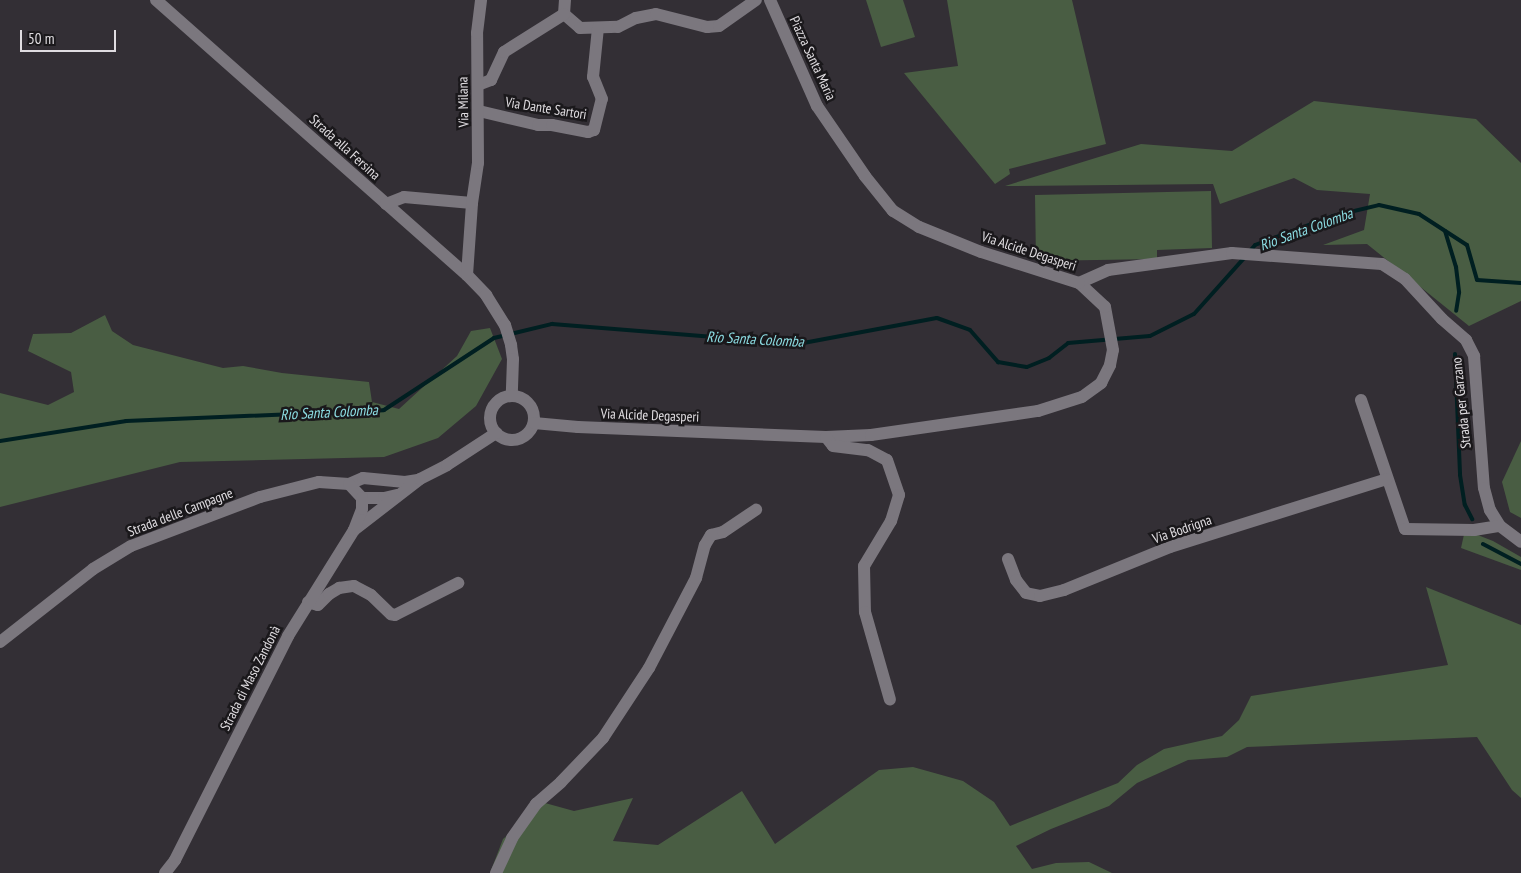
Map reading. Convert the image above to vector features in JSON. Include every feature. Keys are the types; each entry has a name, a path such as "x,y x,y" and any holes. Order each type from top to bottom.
{"street":[{"name":"Strada alla Fersina","path":"156,0 467,275 486,295 504,325 512,352 514,380 512,396"},
{"name":"Via Milana","path":"467,275 472,203 478,164 477,33 481,0"},
{"path":"564,14 565,0"},
{"path":"564,14 580,28 618,26 636,18 656,14 707,28 720,26 756,0"},
{"name":"Piazza Santa Maria","path":"770,0 817,106 865,176"},
{"path":"478,85 490,80 504,52 564,14"},
{"name":"Via Dante Sartori","path":"479,111 538,125 552,125 588,132 594,130 602,98 593,77 598,28"},
{"name":"Via Alcide Degasperi","path":"534,423 578,427 826,437 871,435 1038,411 1062,405 1082,397 1101,383 1110,365 1113,345 1108,315 1105,307 1079,283 981,252 919,227 893,211 865,176"},
{"path":"386,204 404,197 472,203"},
{"name":"Strada per Garzano","path":"1079,283 1108,270 1232,253 1382,264 1404,278 1442,319 1466,340 1474,356 1484,488 1490,510 1500,526 1521,542"},
{"path":"512,396 522,398 529,404 534,413 534,423 528,433 518,439 506,439 496,433 491,419 495,405 502,398 512,396"},
{"path":"1361,400 1405,529 1474,530 1500,526"},
{"path":"354,530 420,479 448,465 496,433"},
{"name":"Via Alcide Degasperi","path":"826,437 833,446 868,450 887,460 899,495 891,521 864,566 864,612 890,700"},
{"path":"400,494 384,498 362,498 349,484 363,478 405,482 420,479"},
{"name":"Via Bodrigna","path":"1008,559 1016,580 1026,593 1040,596 1064,590 1170,547 1387,479"},
{"path":"362,498 387,481"},
{"name":"Strada delle Campagne","path":"0,642 93,569 131,546 260,497 319,482 349,484"},
{"name":"Strada di Maso Zandonà","path":"165,873 174,860 288,636 354,530 362,509 362,498"},
{"path":"496,873 512,838 536,804 562,782 603,738 649,668 696,578 705,545 711,535 722,532 756,510"},
{"path":"308,602 318,605 329,594 340,588 354,586 370,595 391,614 396,615 458,583"}],"green space":[{"path":"866,0 903,0 915,37 881,47"},
{"path":"947,0 1072,0 1106,144 1009,169 1010,174 995,184 904,73 958,66"},
{"path":"1314,101 1476,119 1521,163 1521,301 1469,326 1367,244 1323,245 1364,230 1370,194 1317,190 1294,178 1220,204 1213,184 1005,186 1141,144 1232,151"},
{"path":"1211,191 1212,248 1157,250 1157,259 1036,261 1035,195"},
{"path":"105,315 112,331 133,345 223,368 243,366 282,373 369,382 372,402 399,409 457,356 471,331 490,328 502,359 476,406 438,438 384,457 180,462 0,507 0,393 48,405 74,392 71,372 28,351 33,334 71,333"},
{"path":"1521,441 1521,518 1510,512 1502,482"},
{"path":"1465,530 1493,541 1521,557 1521,570 1461,548"},
{"path":"1426,587 1521,625 1521,798 1512,790 1477,737 1247,747 1227,757 1188,760 1137,783 1109,806 1051,829 1016,846 1032,869 1056,863 1089,862 1112,873 490,873 503,839 545,803 574,811 633,798 613,841 658,845 742,791 775,844 879,770 913,767 963,781 994,802 1010,826 1118,783 1137,765 1164,749 1222,736 1239,720 1251,696 1448,665"}],"waterway":[{"name":"Rio Santa Colomba","path":"1249,252 1255,245 1333,216 1379,205 1419,214 1467,245 1477,280 1521,283"},
{"path":"1445,231 1456,267 1459,293 1456,311"},
{"name":"Rio Santa Colomba","path":"0,441 126,421 384,410 494,338 552,324 798,344 937,318 970,330 998,362 1027,367 1049,358 1068,343 1150,336 1194,314 1245,257"},
{"path":"1455,354 1460,475 1465,505 1472,519"},
{"path":"1483,544 1521,564"}]}
